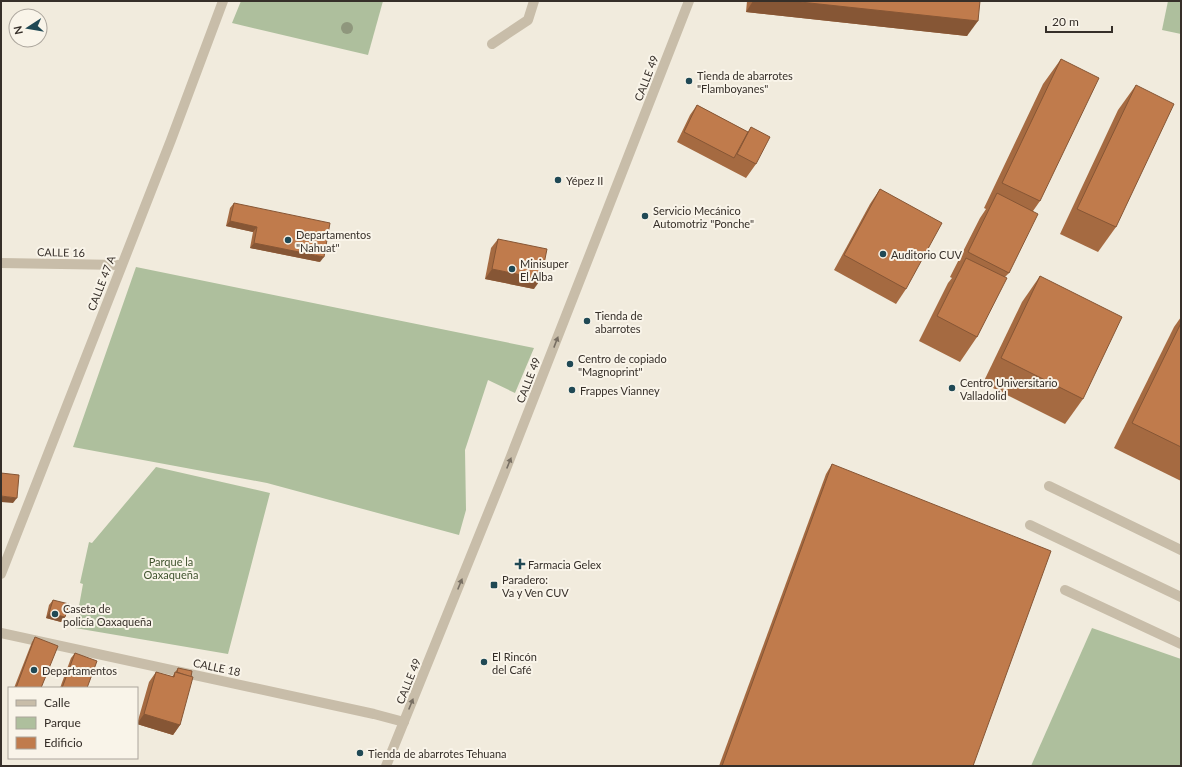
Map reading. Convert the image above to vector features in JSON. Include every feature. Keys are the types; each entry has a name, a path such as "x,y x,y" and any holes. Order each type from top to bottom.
{"street":[{"name":"CALLE 47 A","path":"1,574 223,1"},
{"path":"492,44 528,20 534,1"},
{"name":"CALLE 49","path":"386,766 512,454 689,1"},
{"name":"CALLE 16","path":"1,263 122,265"},
{"path":"1049,486 1181,550"},
{"path":"1030,525 1181,597"},
{"path":"1064,590 1181,644"},
{"name":"CALLE 18","path":"1,633 374,714 404,722"}],"green space":[{"path":"241,1 383,1 368,55 232,23"},
{"path":"1168,1 1181,1 1181,34 1162,30"},
{"path":"136,267 534,348 515,393 488,380 465,450 466,510 459,535 267,483 73,447"},
{"name":"Parque la Oaxaqueña","path":"156,467 270,493 228,654 75,628 83,584 80,583 89,542 92,543"},
{"path":"1092,628 1181,659 1181,766 1031,766"}],"building":[{"path":"791,1 980,1 978,21"},
{"path":"1061,59 1099,78 1040,201 1002,183"},
{"path":"1136,85 1174,104 1116,227 1077,209"},
{"path":"697,105 748,132 734,158 684,132"},
{"path":"751,127 770,137 756,164 737,154"},
{"name":"Auditorio CUV","path":"880,189 942,223 906,289 844,255"},
{"path":"997,193 1038,214 1009,273 968,252"},
{"name":"Departamentos \"Nahuat\"","path":"234,203 330,223 324,257 254,243 257,227 230,221"},
{"path":"498,239 547,249 541,279 492,269"},
{"path":"966,258 1007,278 977,337 937,316"},
{"path":"1040,276 1122,317 1083,399 1001,358"},
{"path":"1181,323 1181,447 1132,423"},
{"path":"832,464 1051,551 973,766 722,766"},
{"path":"1,473 19,475 17,498 1,496"},
{"path":"53,600 69,604 65,617 49,613"},
{"name":"Departamentos","path":"35,637 58,646 41,687 16,687"},
{"path":"75,653 97,661 87,687 62,687"},
{"path":"178,668 192,671 191,677 177,672"},
{"path":"156,672 174,677 175,672 193,677 180,725 144,714"}],"place":[{"name":"Tienda de abarrotes \"Flamboyanes\"","path":"689,81"},
{"name":"Yépez II","path":"558,180"},
{"name":"Servicio Mecánico Automotriz \"Ponche\"","path":"645,216"},
{"name":"Departamentos \"Nahuat\"","path":"288,240"},
{"name":"Auditorio CUV","path":"883,254"},
{"name":"Minisuper El Alba","path":"512,269"},
{"name":"Tienda de abarrotes","path":"587,321"},
{"name":"Centro de copiado \"Magnoprint\"","path":"570,364"},
{"name":"Centro Universitario Valladolid","path":"952,388"},
{"name":"Frappes Vianney","path":"572,390"},
{"name":"Farmacia Gelex","path":"520,564"},
{"name":"Paradero: Va y Ven CUV","path":"494,585"},
{"name":"Caseta de policía Oaxaqueña","path":"55,614"},
{"name":"El Rincón del Café","path":"484,662"},
{"name":"Departamentos","path":"34,670"},
{"name":"Tienda de abarrotes Tehuana","path":"360,753"}]}
